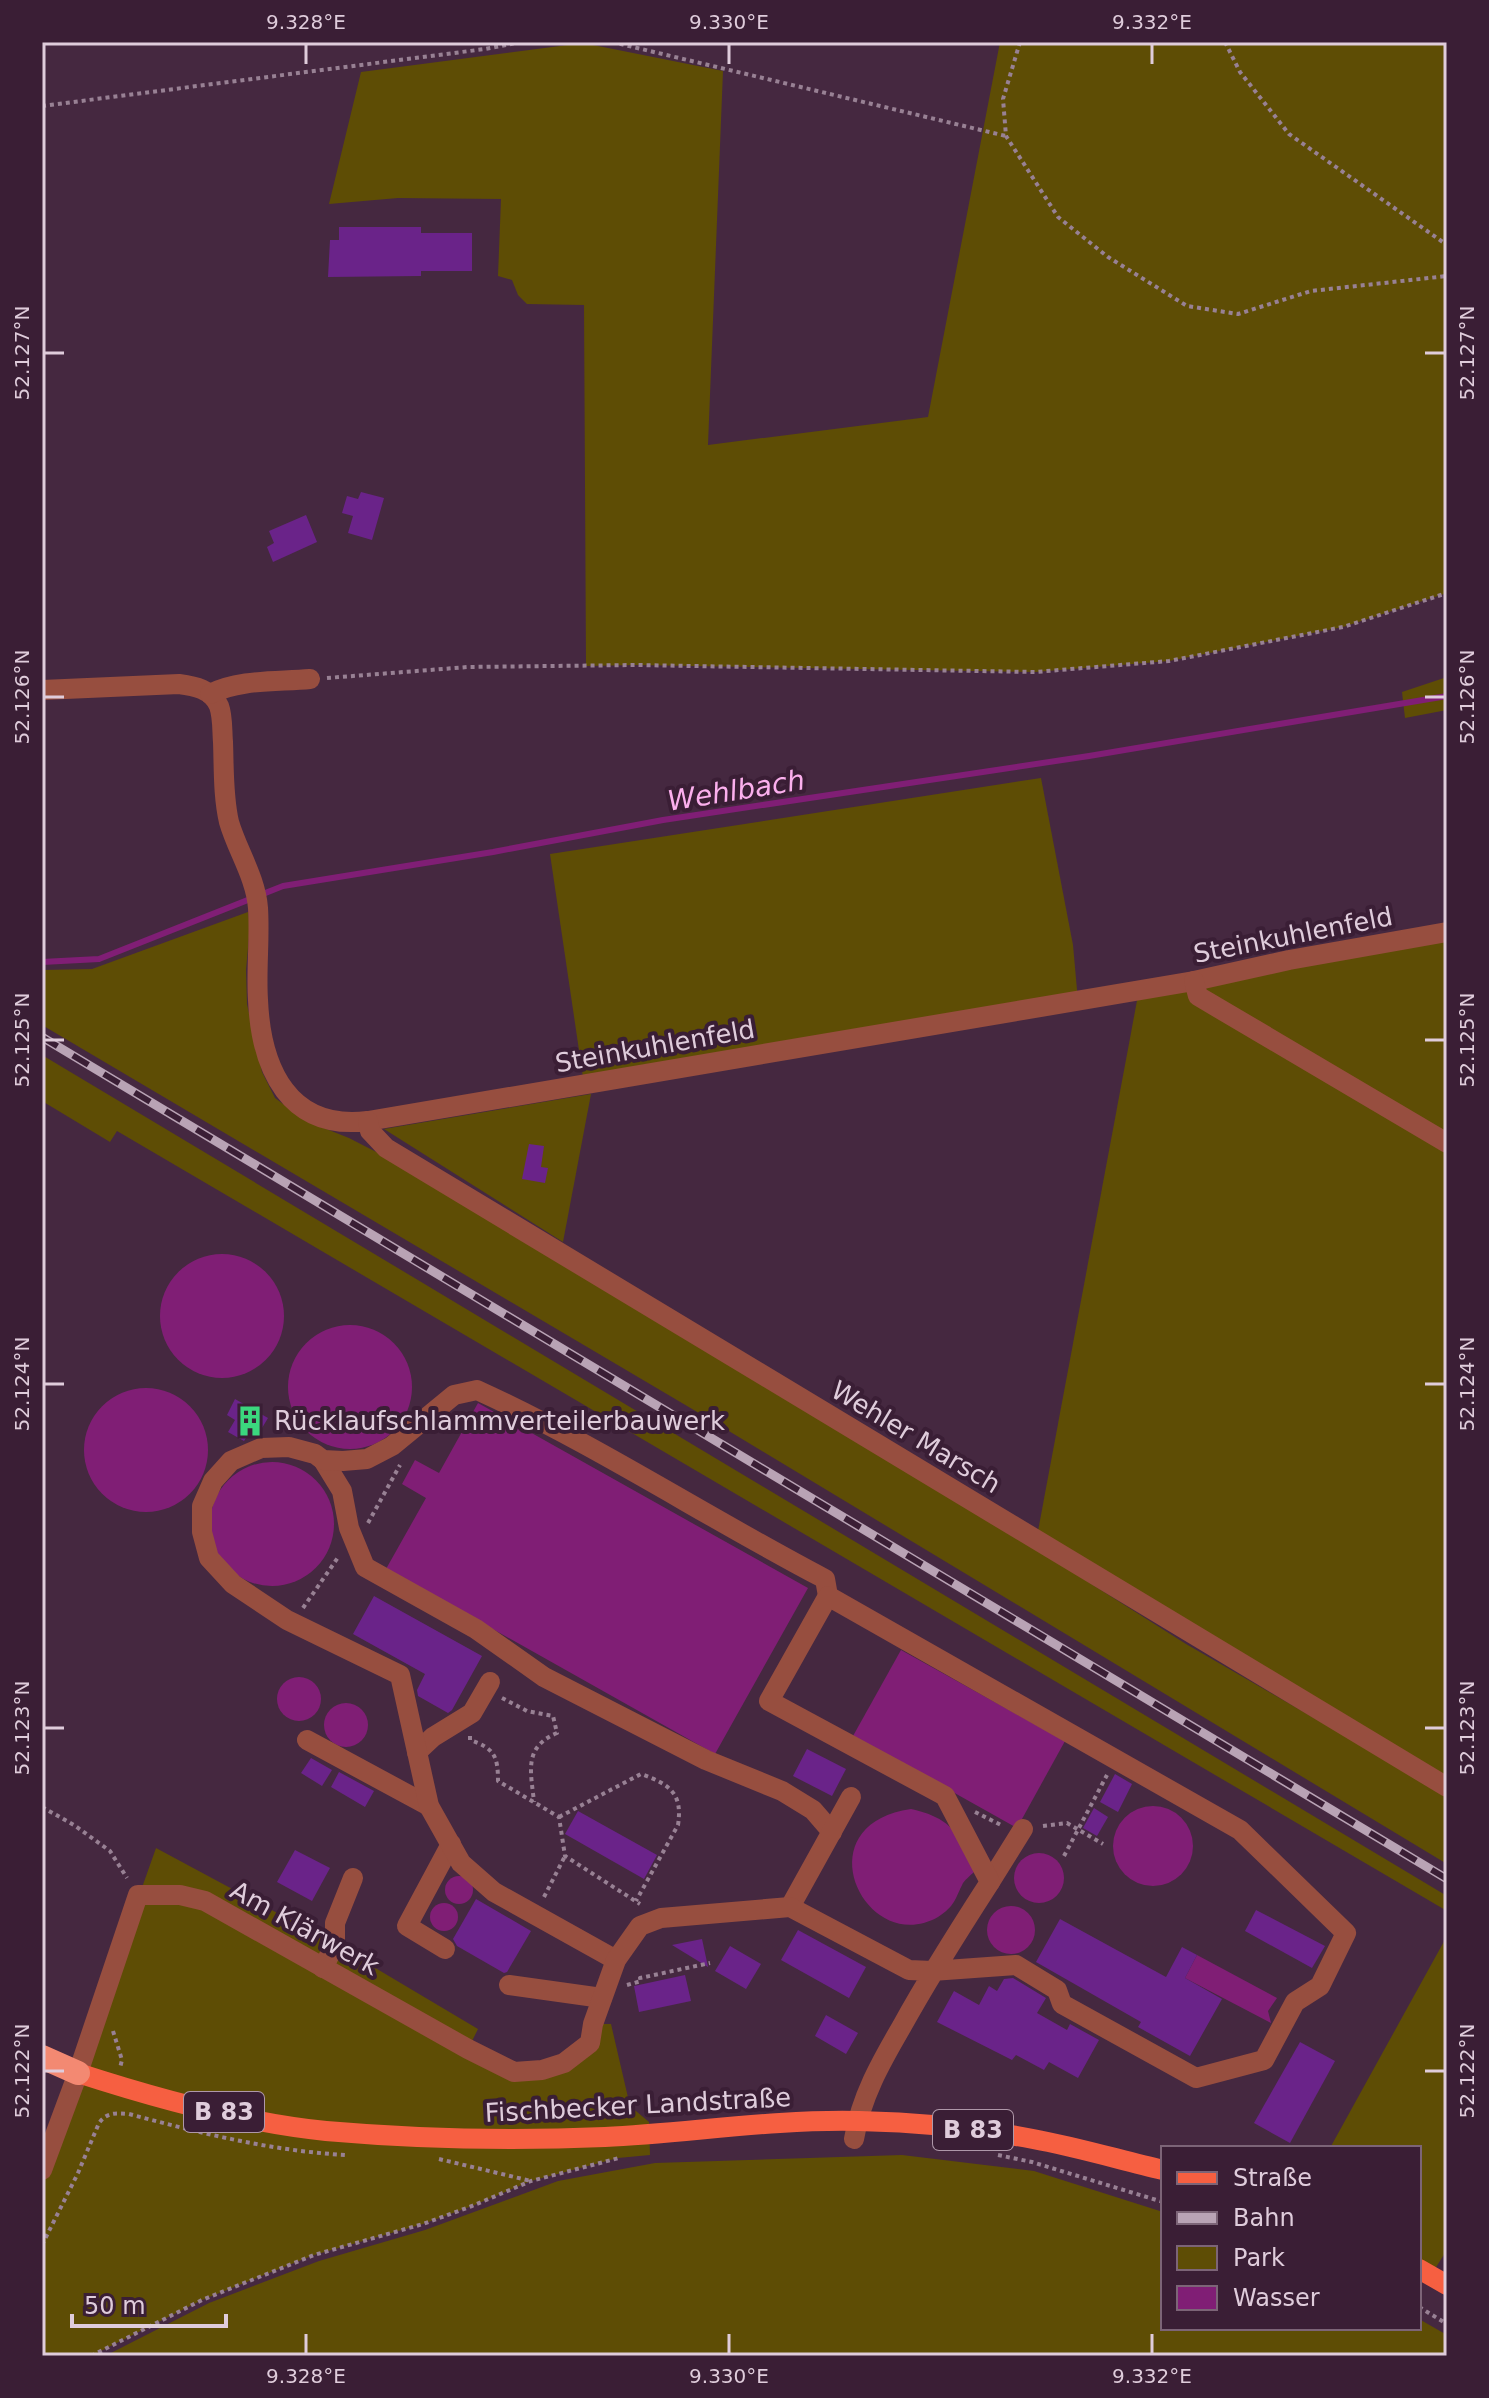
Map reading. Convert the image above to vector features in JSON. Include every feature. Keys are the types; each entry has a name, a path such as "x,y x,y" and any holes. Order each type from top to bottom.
{"highway":[{"name":"B 83","path":"42,2057 78,2073"}],"main road":[{"name":"Fischbecker Landstraße","path":"78,2073 261,2121 324,2131 488,2140 607,2137 778,2123 855,2130 939,2125 1034,2139 1161,2170"},
{"path":"1421,2270 1447,2285"}],"street":[{"path":"42,690 179,684 199,687 210,694 237,685 310,679"},
{"name":"Steinkuhlenfeld","path":"210,694 219,704 222,718 230,823 256,895 258,1002 270,1063 289,1098 308,1112 329,1121 348,1124 368,1121 1194,981 1289,960 1447,932"},
{"path":"1194,981 1198,996 1447,1143"},
{"name":"Wehler Marsch","path":"368,1121 370,1131 386,1148 1447,1787"},
{"path":"323,1460 367,1459 392,1446 454,1395 477,1390 673,1493 756,1543 825,1579 828,1596 769,1701 945,1796 990,1882"},
{"path":"616,1960 494,1892 461,1863 429,1806 400,1675 287,1620 233,1584 209,1558 202,1532 202,1506 213,1481 231,1461 261,1448 289,1447 315,1454 323,1460 342,1491 349,1528 365,1567 476,1629 544,1677 706,1760 782,1791 813,1810 832,1832"},
{"path":"661,1918 790,1907 909,1970 1016,1965 1057,1990 1062,2004 1196,2078 1264,2060 1295,2002 1320,1986 1346,1933 1240,1830 828,1596"},
{"path":"417,1752 433,1737 472,1713 487,1686"},
{"path":"307,1740 429,1806"},
{"path":"790,1907 851,1797"},
{"path":"855,2130 873,2076 932,1971 1021,1832"},
{"path":"445,1949 407,1926 451,1844"},
{"path":"323,1968 335,1944 335,1923 353,1878"},
{"path":"42,2170 138,1895"},
{"name":"Am Klärwerk","path":"138,1895 180,1895 205,1901 514,2072 542,2070 564,2063 590,2043 593,2024 616,1960 640,1926 661,1918"},
{"path":"509,1985 604,1994"}],"path":[{"path":"42,106 521,42"},
{"path":"612,42 1006,136"},
{"path":"1020,42 1003,99 1006,136 1058,217 1108,257 1187,306 1238,314 1311,291 1447,276"},
{"path":"1225,42 1240,72 1289,134 1447,245"},
{"path":"310,679 468,667 636,665 1035,672 1169,661 1343,627 1447,593"},
{"path":"487,1686 527,1711 553,1716 557,1733 540,1743 532,1754 534,1802"},
{"path":"472,1713 470,1740 485,1745 494,1754 498,1764 498,1781 559,1817"},
{"path":"1064,1856 1116,1759"},
{"path":"559,1817 641,1774 671,1788 680,1811 678,1825 636,1901"},
{"path":"945,1796 1021,1832 1067,1823 1103,1844"},
{"path":"42,1807 110,1851 138,1895"},
{"path":"535,1915 565,1856 559,1817"},
{"path":"565,1856 661,1918"},
{"path":"604,1994 641,1981 640,1978 710,1963"},
{"path":"42,2245 104,2116 129,2114 243,2143 348,2155"},
{"path":"992,2154 1032,2162 1161,2201"},
{"path":"91,2356 202,2300 314,2255 423,2224 531,2181 628,2157"},
{"path":"439,2159 531,2181"},
{"path":"1421,2308 1447,2324"}],"green space":[{"path":"1000,42 1447,42 1447,593 1343,627 1169,661 1035,672 586,666 584,305 527,304 518,295 512,280 498,276 501,199 398,198 329,204 361,72 583,43 723,71 708,445 928,417"},
{"path":"1447,677 1447,710 1405,718 1402,692"},
{"path":"1041,778 1073,945 1078,1001 584,1084 550,854"},
{"path":"248,912 247,1004 262,1072 275,1098 306,1121 386,1157 878,1449 1186,1644 1447,1795 1447,1864 704,1416 42,1025 42,970 92,969"},
{"path":"1447,932 1447,1777 1038,1531 1139,990"},
{"path":"42,1055 1447,1896 1447,1911 117,1131 110,1142 42,1101"},
{"path":"591,1094 563,1242 384,1129"},
{"path":"156,1848 335,1944 478,2029 468,2049 514,2072 564,2063 593,2024 611,2024 630,2106 649,2122 650,2155 618,2158 531,2181 423,2224 314,2255 202,2300 91,2356 42,2356 42,2170"},
{"path":"1447,1936 1447,2250 1431,2275 1421,2270 1421,2146 1331,2146"},
{"path":"902,2155 1034,2171 1161,2211 1161,2330 1421,2330 1421,2320 1447,2335 1447,2356 105,2356 209,2303 319,2261 425,2230 558,2181 655,2163"}],"water":[{"path":"222,1254 246,1258 266,1272 280,1292 284,1316 280,1340 266,1360 246,1374 222,1378 198,1374 178,1360 164,1340 160,1316 164,1292 178,1272 198,1258"},
{"path":"350,1325 374,1329 394,1343 408,1363 412,1387 408,1411 394,1431 374,1445 350,1449 326,1445 306,1431 292,1411 288,1387 292,1363 306,1343 326,1329"},
{"path":"146,1388 170,1392 190,1406 204,1426 208,1450 204,1474 190,1494 170,1508 146,1512 122,1508 102,1494 88,1474 84,1450 88,1426 102,1406 122,1392"},
{"path":"478,1403 808,1588 715,1754 386,1569 426,1498 402,1484 415,1460 439,1473"},
{"path":"272,1462 296,1467 316,1480 329,1500 334,1524 329,1548 316,1568 296,1581 272,1586 248,1581 228,1568 215,1548 210,1524 215,1500 228,1480 248,1467"},
{"path":"901,1650 1065,1741 1017,1828 853,1736"},
{"path":"299,1677 315,1683 321,1699 315,1715 299,1721 283,1715 277,1699 283,1683"},
{"path":"346,1703 362,1709 368,1725 362,1741 346,1747 330,1741 324,1725 330,1709"},
{"path":"1145,1806 1161,1806 1182,1817 1193,1838 1193,1854 1182,1875 1161,1886 1145,1886 1131,1880 1119,1868 1113,1854 1113,1838 1119,1824 1131,1812"},
{"path":"911,1809 936,1817 949,1826 960,1839 969,1862 976,1870 963,1883 954,1902 944,1913 912,1925 888,1920 869,1905 856,1884 852,1861 859,1838 878,1820"},
{"path":"1039,1853 1056,1861 1064,1878 1056,1895 1039,1903 1022,1895 1014,1878 1022,1861"},
{"path":"459,1876 469,1880 473,1890 469,1900 459,1904 449,1900 445,1890 449,1880"},
{"path":"444,1903 454,1907 458,1917 454,1927 444,1931 434,1927 430,1917 434,1907"},
{"path":"1011,1906 1020,1907 1028,1913 1034,1921 1034,1939 1028,1947 1020,1953 1011,1954 1002,1953 994,1947 988,1939 987,1930 988,1921 994,1913 1002,1907"},
{"path":"1197,1955 1277,1998 1268,2011 1271,2023 1185,1978"}],"building":[{"path":"339,227 421,227 421,233 472,233 472,271 421,271 421,276 328,277 330,240 339,240"},
{"path":"361,492 384,498 372,540 348,533 353,516 342,513 347,496 358,499"},
{"path":"306,515 317,542 273,562 267,547 274,543 269,531"},
{"path":"529,1144 544,1146 541,1167 548,1168 545,1183 522,1179"},
{"name":"Rücklaufschlammverteilerbauwerk","path":"235,1399 268,1418 259,1433 252,1429 244,1441 228,1432 235,1420 227,1415"},
{"path":"374,1596 482,1656 448,1713 418,1696 417,1690 425,1674 353,1634"},
{"path":"807,1749 846,1769 832,1796 793,1776"},
{"path":"311,1758 332,1770 322,1786 301,1773"},
{"path":"339,1772 374,1791 365,1807 331,1787"},
{"path":"1115,1774 1132,1784 1118,1812 1100,1802"},
{"path":"1094,1808 1108,1817 1097,1836 1083,1828"},
{"path":"578,1811 657,1855 644,1879 565,1834"},
{"path":"295,1850 330,1868 312,1901 277,1882"},
{"path":"476,1899 531,1931 507,1972 457,1946 453,1939"},
{"path":"1256,1910 1325,1946 1312,1968 1245,1931"},
{"path":"1060,1919 1166,1977 1182,1947 1197,1955 1185,1978 1222,1999 1190,2056 1138,2027 1141,2022 1036,1962"},
{"path":"798,1930 866,1967 849,1998 781,1960"},
{"path":"702,1939 708,1967 672,1945"},
{"path":"730,1946 761,1964 746,1989 715,1971"},
{"path":"685,1975 691,2001 639,2012 634,1986"},
{"path":"1013,1978 1046,1998 1037,2013 1067,2030 1070,2024 1099,2040 1078,2078 1049,2062 1044,2070 1016,2055 1012,2060 937,2022 954,1991 979,2005 989,1986 997,1991 1004,1979"},
{"path":"826,2015 858,2033 846,2054 815,2036"},
{"path":"1300,2042 1335,2061 1290,2143 1254,2123"}],"waterway":[{"name":"Wehlbach","path":"42,962 99,959 283,886 493,852 663,820 1089,756 1447,696"}],"railway":[{"path":"42,1037 1447,1879"}],"place":[{"name":"Rücklaufschlammverteilerbauwerk","path":"250,1421"}]}
